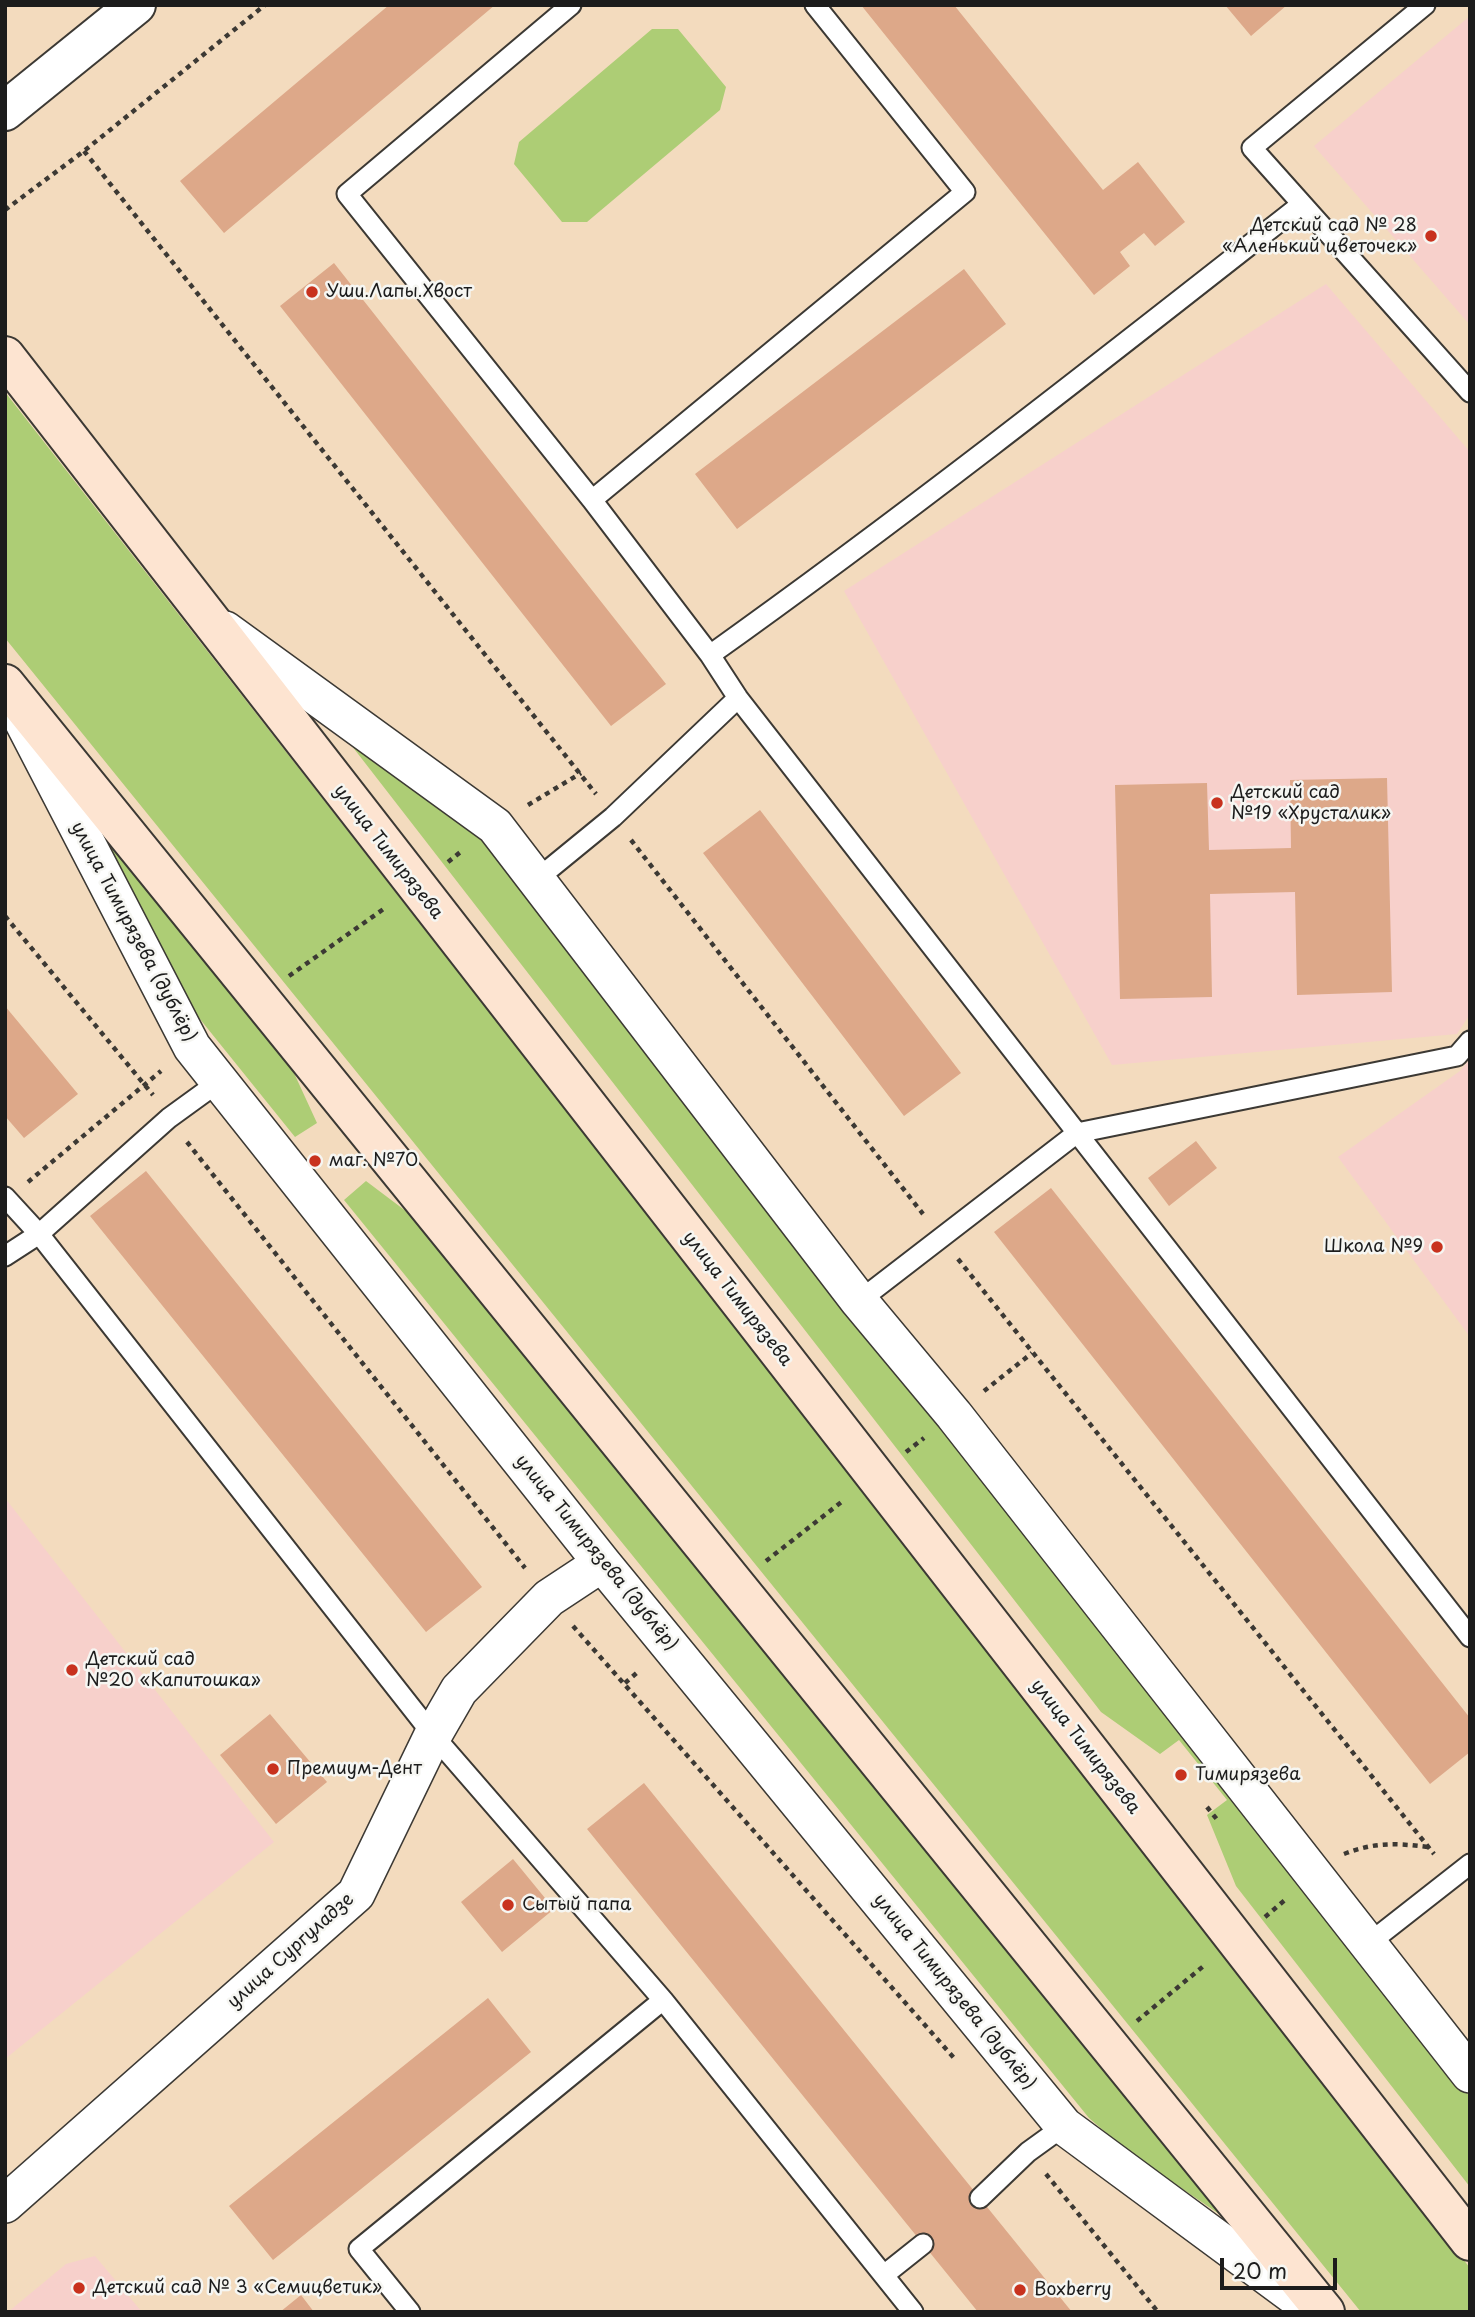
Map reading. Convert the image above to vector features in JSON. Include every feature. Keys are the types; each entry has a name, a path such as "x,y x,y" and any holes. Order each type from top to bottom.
{"main road":[{"name":"улица Тимирязева","path":"5,356 1470,2241"},
{"path":"5,686 1325,2312"}],"street":[{"path":"5,111 136,5"},
{"path":"204,615 495,826 859,1301 954,1415 1470,2074"},
{"name":"улица Тимирязева (дублёр)","path":"5,686 192,1047 602,1563 1064,2126 1316,2312"},
{"name":"улица Сургуладзе","path":"5,2204 356,1894 433,1735 459,1690 549,1598 602,1563"}],"lane":[{"path":"571,5 347,194 592,500 710,655 738,698 1470,1637"},
{"path":"592,500 965,192 815,5"},
{"path":"1425,5 1252,148 1470,393"},
{"path":"710,655 836,566 1302,204"},
{"path":"536,880 613,817 738,698"},
{"path":"859,1301 1077,1133 1457,1056 1470,1041"},
{"path":"5,1256 39,1234 169,1118 220,1081"},
{"path":"5,1197 39,1234 433,1735 663,2000 913,2312"},
{"path":"1368,1944 1470,1864"},
{"path":"410,2312 359,2249 663,2000"},
{"path":"980,2199 1028,2152 1064,2126"},
{"path":"884,2275 923,2244"}],"path":[{"path":"5,211 265,5"},
{"path":"84,151 572,762 1032,1353 1453,1878"},
{"path":"736,1584 1032,1353"},
{"path":"625,1683 670,1646"}],"shaded area":[{"name":"Детский сад № 28 «Аленький цветочек»","path":"1470,16 1470,325 1314,146"},
{"name":"Детский сад №19 «Хрусталик»","path":"1326,284 1470,452 1470,1014 1457,1034 1112,1065 844,591"},
{"name":"Школа №9","path":"1470,1059 1470,1337 1338,1157 1460,1071"},
{"name":"Детский сад №20 «Капитошка»","path":"5,1498 274,1842 5,2059"},
{"name":"Детский сад № 3 «Семицветик»","path":"95,2256 142,2312 8,2312 66,2264"}],"green space":[{"path":"652,29 678,29 726,87 720,110 587,222 562,222 514,164 519,142"},
{"path":"5,392 1470,2268 1470,2312 1361,2312 5,638"},
{"path":"317,701 476,817 1470,2097 1470,2187 1236,1886 1207,1815 1227,1800 1179,1740 1160,1754 1101,1712"},
{"path":"89,812 276,1034 317,1123 295,1137 183,998"},
{"path":"366,1181 423,1224 1244,2231 1127,2151 1089,2118 344,1200"}],"building":[{"path":"389,5 495,5 224,233 180,181"},
{"path":"861,5 954,5 1103,190 1138,162 1185,222 1155,246 1144,233 1120,252 1130,266 1094,295"},
{"path":"1225,5 1287,5 1251,36"},
{"path":"334,263 666,684 611,726 280,306"},
{"path":"964,269 1006,324 737,529 695,474"},
{"path":"1387,778 1392,992 1297,995 1295,892 1210,894 1212,997 1120,999 1115,785 1207,783 1209,850 1291,848 1290,780"},
{"path":"760,810 961,1073 904,1116 703,853"},
{"path":"5,1006 78,1094 24,1138 5,1116"},
{"path":"1196,1141 1217,1168 1169,1206 1148,1178"},
{"path":"146,1171 482,1587 426,1632 90,1216"},
{"path":"1051,1188 1470,1718 1470,1752 1430,1784 994,1232"},
{"name":"Премиум-Дент","path":"270,1714 327,1782 276,1824 220,1755"},
{"path":"644,1783 1072,2312 978,2312 587,1829"},
{"name":"Сытый папа","path":"513,1859 554,1909 502,1952 461,1902"},
{"path":"488,1998 531,2052 273,2260 229,2206"},
{"path":"301,2295 314,2312 280,2312"}],"place":[{"name":"Детский сад № 28 «Аленький цветочек»","path":"1431,236"},
{"name":"Уши.Лапы.Хвост","path":"312,292"},
{"name":"Детский сад №19 «Хрусталик»","path":"1217,803"},
{"name":"маг. №70","path":"315,1161"},
{"name":"Школа №9","path":"1437,1247"},
{"name":"Детский сад №20 «Капитошка»","path":"72,1670"},
{"name":"Премиум-Дент","path":"273,1769"},
{"name":"Тимирязева","path":"1181,1775"},
{"name":"Сытый папа","path":"508,1905"},
{"name":"Детский сад № 3 «Семицветик»","path":"79,2288"},
{"name":"Boxberry","path":"1020,2290"}]}
